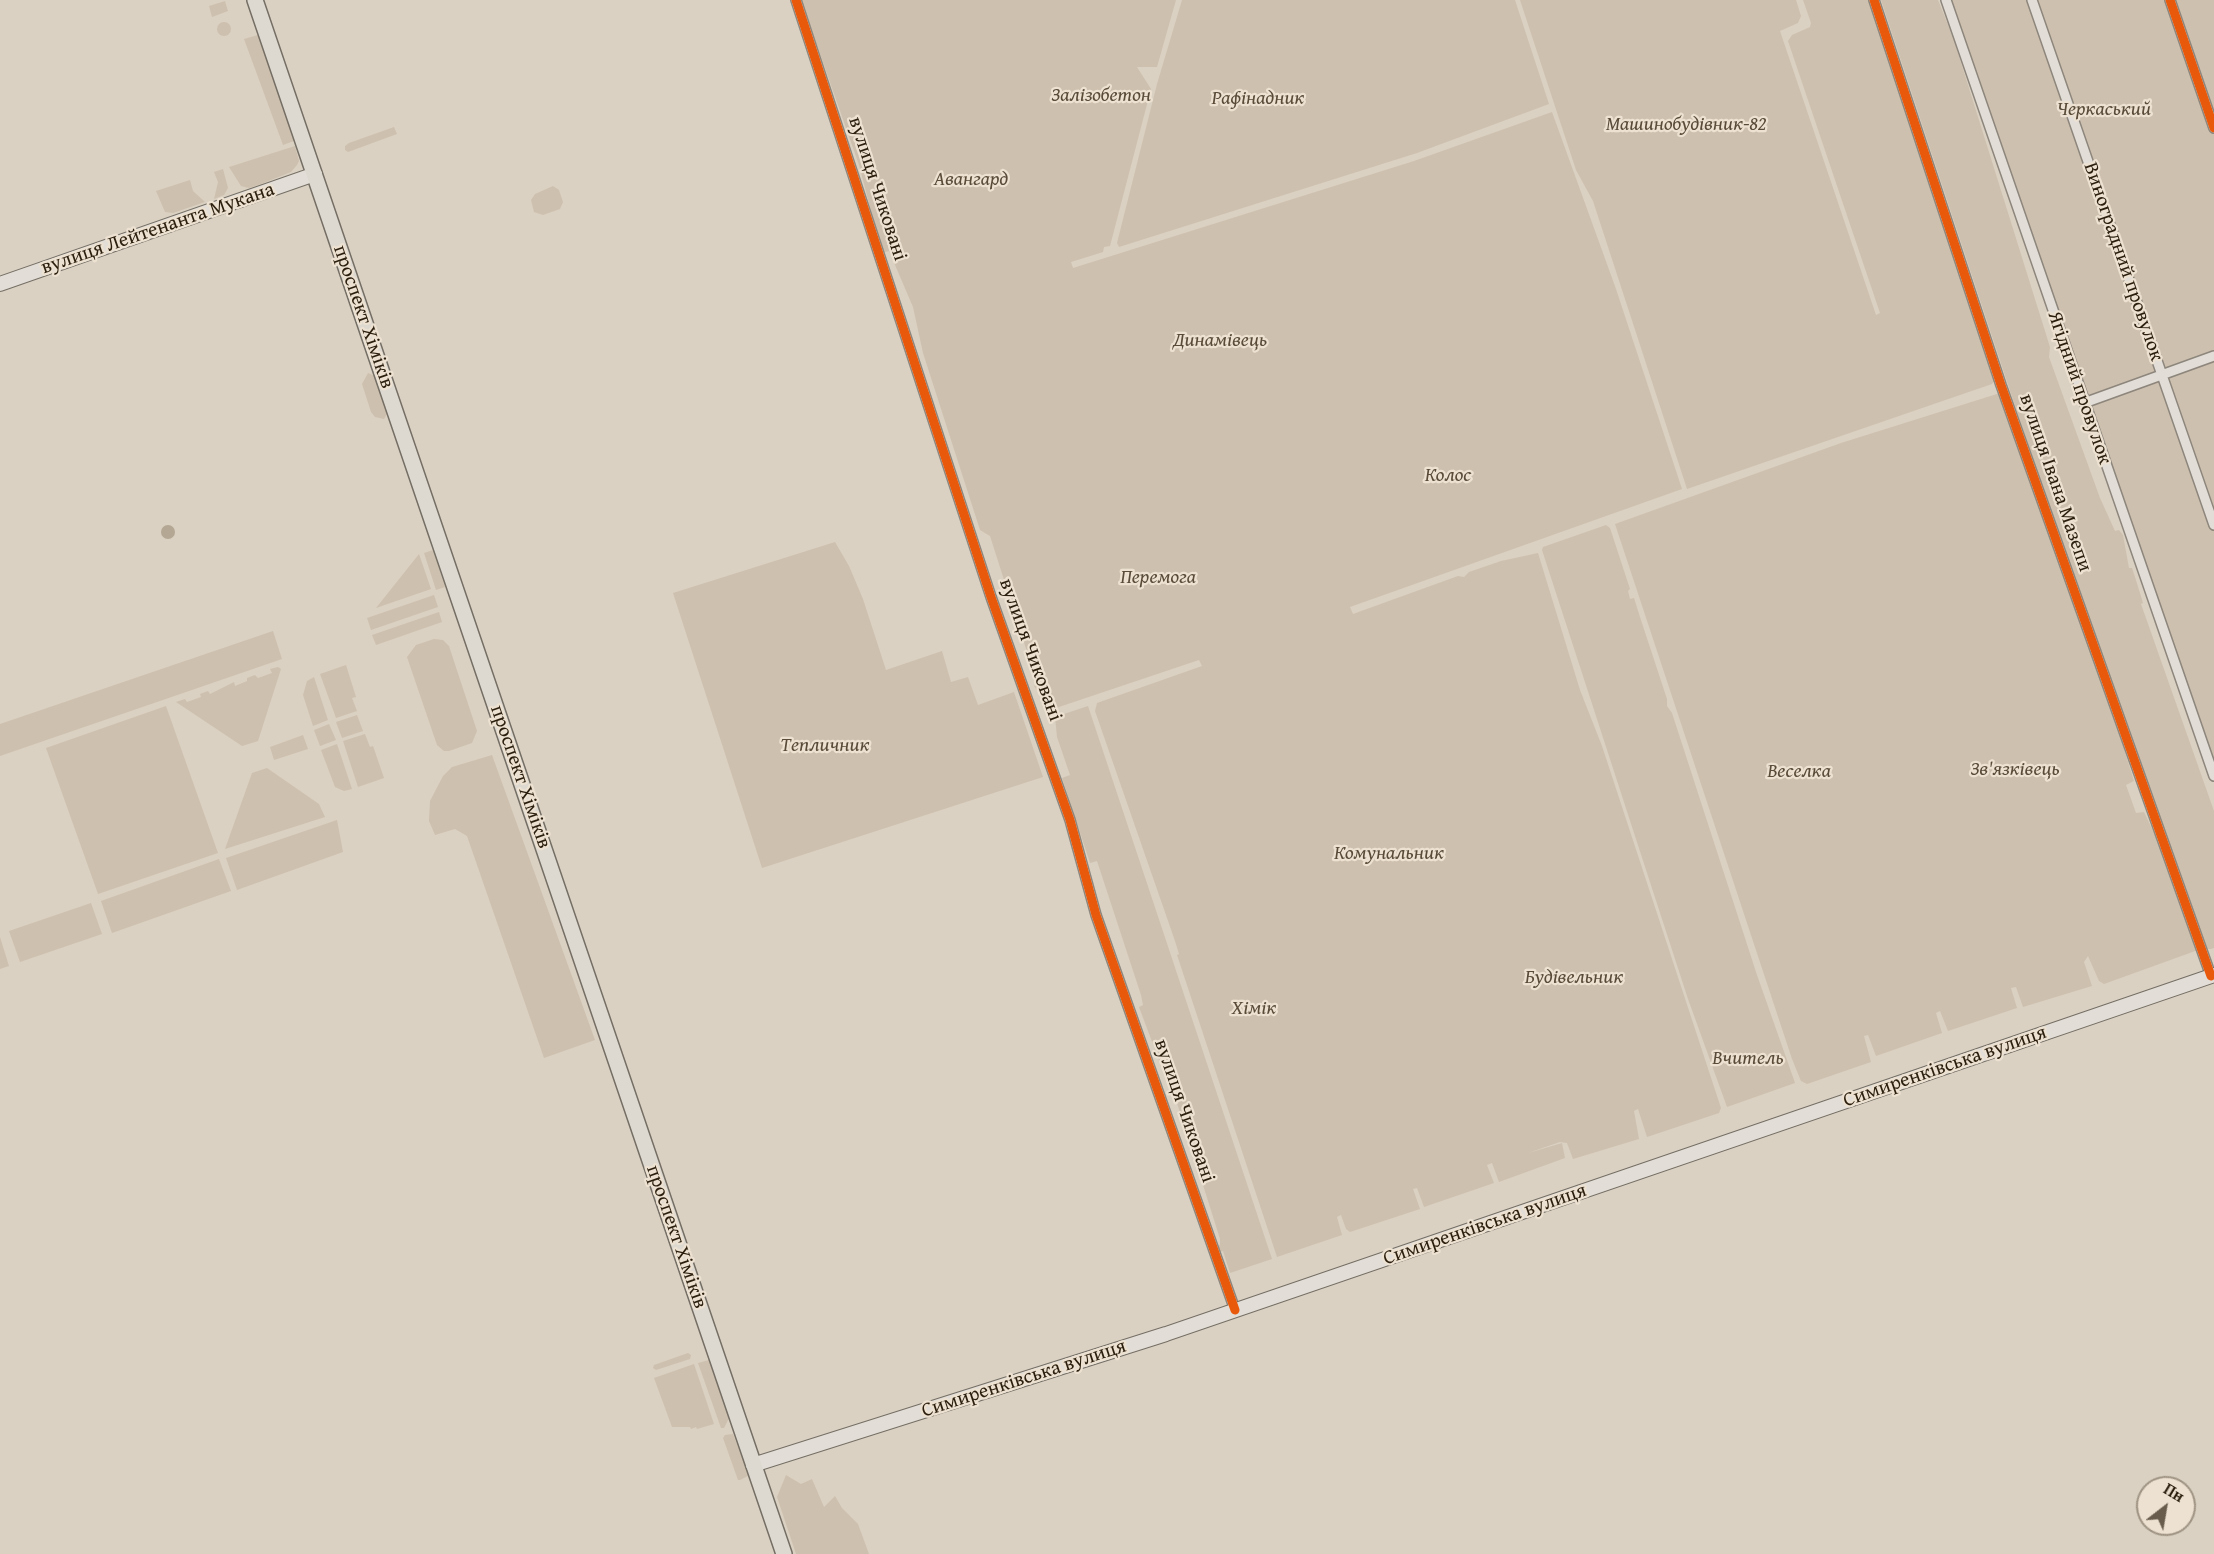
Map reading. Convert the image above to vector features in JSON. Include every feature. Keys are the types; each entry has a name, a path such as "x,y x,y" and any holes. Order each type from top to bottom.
{"main road":[{"name":"проспект Хіміків","path":"255,0 783,1554"},
{"name":"вулиця Лейтенанта Мукана","path":"0,284 315,174"},
{"name":"Симиренківська вулиця","path":"753,1465 1235,1310 2212,975"}],"street":[{"name":"вулиця Чиковані","path":"796,0 991,597 1070,820 1096,915 1235,1310"},
{"name":"вулиця Івана Мазепи","path":"1874,0 2001,385 2212,975"},
{"name":"Ягідний провулок","path":"1946,0 2214,776"},
{"name":"Виноградний провулок","path":"2032,0 2214,525"},
{"path":"2170,0 2214,128"},
{"path":"2084,403 2214,356"}],"green space":[{"path":"801,0 1176,0 1157,67 1137,67 1151,89 1110,246 1104,247 1103,252 1071,262 1073,268 1414,161 1552,112 1616,289 1682,489 1350,607 1353,614 1458,576 1464,577 1469,572 1501,561 1538,553 1580,690 1602,746 1721,1108 1719,1113 1647,1137 1638,1109 1634,1111 1639,1139 1573,1159 1567,1143 1560,1142 1528,1153 1562,1143 1565,1158 1499,1182 1492,1163 1487,1165 1494,1183 1424,1207 1417,1188 1413,1189 1420,1209 1350,1232 1346,1229 1341,1215 1337,1217 1342,1235 1277,1257 1177,955 1179,954 1175,941 1095,711 1097,703 1202,666 1199,660 1050,710 1034,686 1037,684 1026,657 1028,655 990,536 980,530 923,353 913,307 889,251 882,253 859,165"},
{"name":"Рафінадник","path":"1182,0 1515,0 1549,104 1417,153 1119,247 1117,243 1157,84"},
{"name":"Машинобудівник-82","path":"1520,0 1796,0 1801,16 1798,23 1780,31 1876,315 1880,313 1788,41 1792,35 1810,27 1811,23 1803,0 1869,0 1995,380 1992,384 1687,489 1593,201 1576,170"},
{"path":"1881,0 1938,0 1953,37 2050,347 2049,357 2100,498 2115,531 2119,530 2123,535 2129,568 2132,568 2143,603 2141,604 2214,811 2214,948 2206,949 2161,827 2017,412"},
{"name":"Черкаський","path":"1951,0 2214,0 2214,766 2014,182"},
{"path":"225,1 228,11 212,17 209,6"},
{"path":"221,22 227,22 231,29 227,36 221,36 217,32 217,26"},
{"path":"258,35 294,141 283,145 244,39"},
{"path":"394,127 397,134 348,152 345,150 345,146 349,143"},
{"path":"295,146 299,161 291,172 249,188 241,186 229,167"},
{"path":"223,169 228,188 224,195 214,199 218,182 214,172"},
{"path":"190,180 193,191 205,202 173,213 165,212 156,191"},
{"path":"553,186 559,190 563,202 560,209 543,215 534,212 531,200 535,194"},
{"path":"368,373 375,376 387,414 384,419 375,417 371,412 362,384"},
{"path":"2000,393 2117,726 2134,781 2126,785 2136,813 2144,812 2156,837 2198,950 2104,984 2099,981 2088,956 2084,962 2092,986 2023,1007 2016,987 2011,988 2017,1008 1948,1031 1940,1011 1936,1013 1942,1033 1876,1056 1868,1035 1864,1036 1871,1062 1807,1084 1801,1081 1792,1059 1615,524 1841,443"},
{"name":"Вчитель","path":"1606,525 1610,528 1630,589 1628,591 1630,599 1634,598 1667,699 1667,706 1672,713 1757,975 1795,1083 1727,1107 1688,999 1542,550 1543,547"},
{"name":"Тепличник","path":"835,542 849,566 863,599 886,670 942,651 951,682 968,677 978,705 1014,692 1043,777 762,868 673,593"},
{"path":"433,550 445,587 436,590 424,553"},
{"path":"419,554 431,589 376,608"},
{"path":"434,595 438,607 371,630 367,618"},
{"path":"439,612 442,622 376,645 372,635"},
{"path":"273,631 282,659 0,756 0,724"},
{"path":"434,639 443,640 449,646 477,731 472,743 449,751 444,751 437,745 407,657 416,645"},
{"path":"346,665 356,697 352,698 357,711 336,718 320,674"},
{"path":"278,667 281,669 258,741 242,746 176,702 185,699 187,702 201,697 200,694 208,691 210,694 234,682 235,686 255,675 258,678 272,673 270,669"},
{"path":"314,677 328,720 313,726 303,695 307,681"},
{"path":"166,706 218,853 98,894 46,748"},
{"name":"Хімік","path":"1088,706 1272,1259 1230,1273 1223,1251 1220,1252 1218,1246 1220,1239 1163,1062 1160,1063 1139,1007 1143,1005 1141,995 1097,861 1090,863 1062,778 1070,775 1057,737 1055,717"},
{"path":"357,715 363,731 342,738 336,722"},
{"path":"329,724 336,740 320,746 314,730"},
{"path":"365,734 370,747 373,746 384,778 358,787 343,741"},
{"path":"303,735 308,749 274,760 270,747"},
{"path":"337,744 352,789 344,791 335,787 321,750"},
{"path":"492,755 595,1040 544,1058 467,836 455,829 435,835 429,821 430,801 443,776 452,767"},
{"path":"267,768 319,804 325,817 225,849 252,773"},
{"path":"337,820 343,852 237,890 226,858"},
{"path":"219,859 231,891 112,933 101,901"},
{"path":"91,903 102,934 20,962 9,931"},
{"path":"0,937 9,966 0,969"},
{"path":"688,1353 691,1355 690,1359 656,1370 653,1368 654,1365"},
{"path":"709,1360 729,1418 724,1428 721,1428 698,1363"},
{"path":"694,1364 714,1424 697,1429 696,1427 691,1429 690,1427 672,1427 654,1378"},
{"path":"733,1434 748,1472 748,1476 740,1480 738,1480 723,1438 725,1435"},
{"path":"786,1475 801,1484 812,1479 824,1507 835,1496 842,1508 858,1524 869,1554 796,1554 777,1497"}],"shaded area":[{"path":"165,525 171,525 175,532 171,539 165,539 161,535 161,529"}],"cycle path":[{"path":"796,0 991,597 1070,820 1096,915 1235,1310"},
{"path":"1874,0 2001,385 2211,976"},
{"path":"2170,0 2214,128"}],"park label":[{"name":"Залізобетон","path":"1101,96"},
{"name":"Авангард","path":"971,180"},
{"name":"Динамівець","path":"1220,341"},
{"name":"Колос","path":"1448,476"},
{"name":"Перемога","path":"1158,578"},
{"name":"Зв'язківець","path":"2015,770"},
{"name":"Веселка","path":"1799,772"},
{"name":"Комунальник","path":"1389,854"},
{"name":"Будівельник","path":"1574,978"}]}
